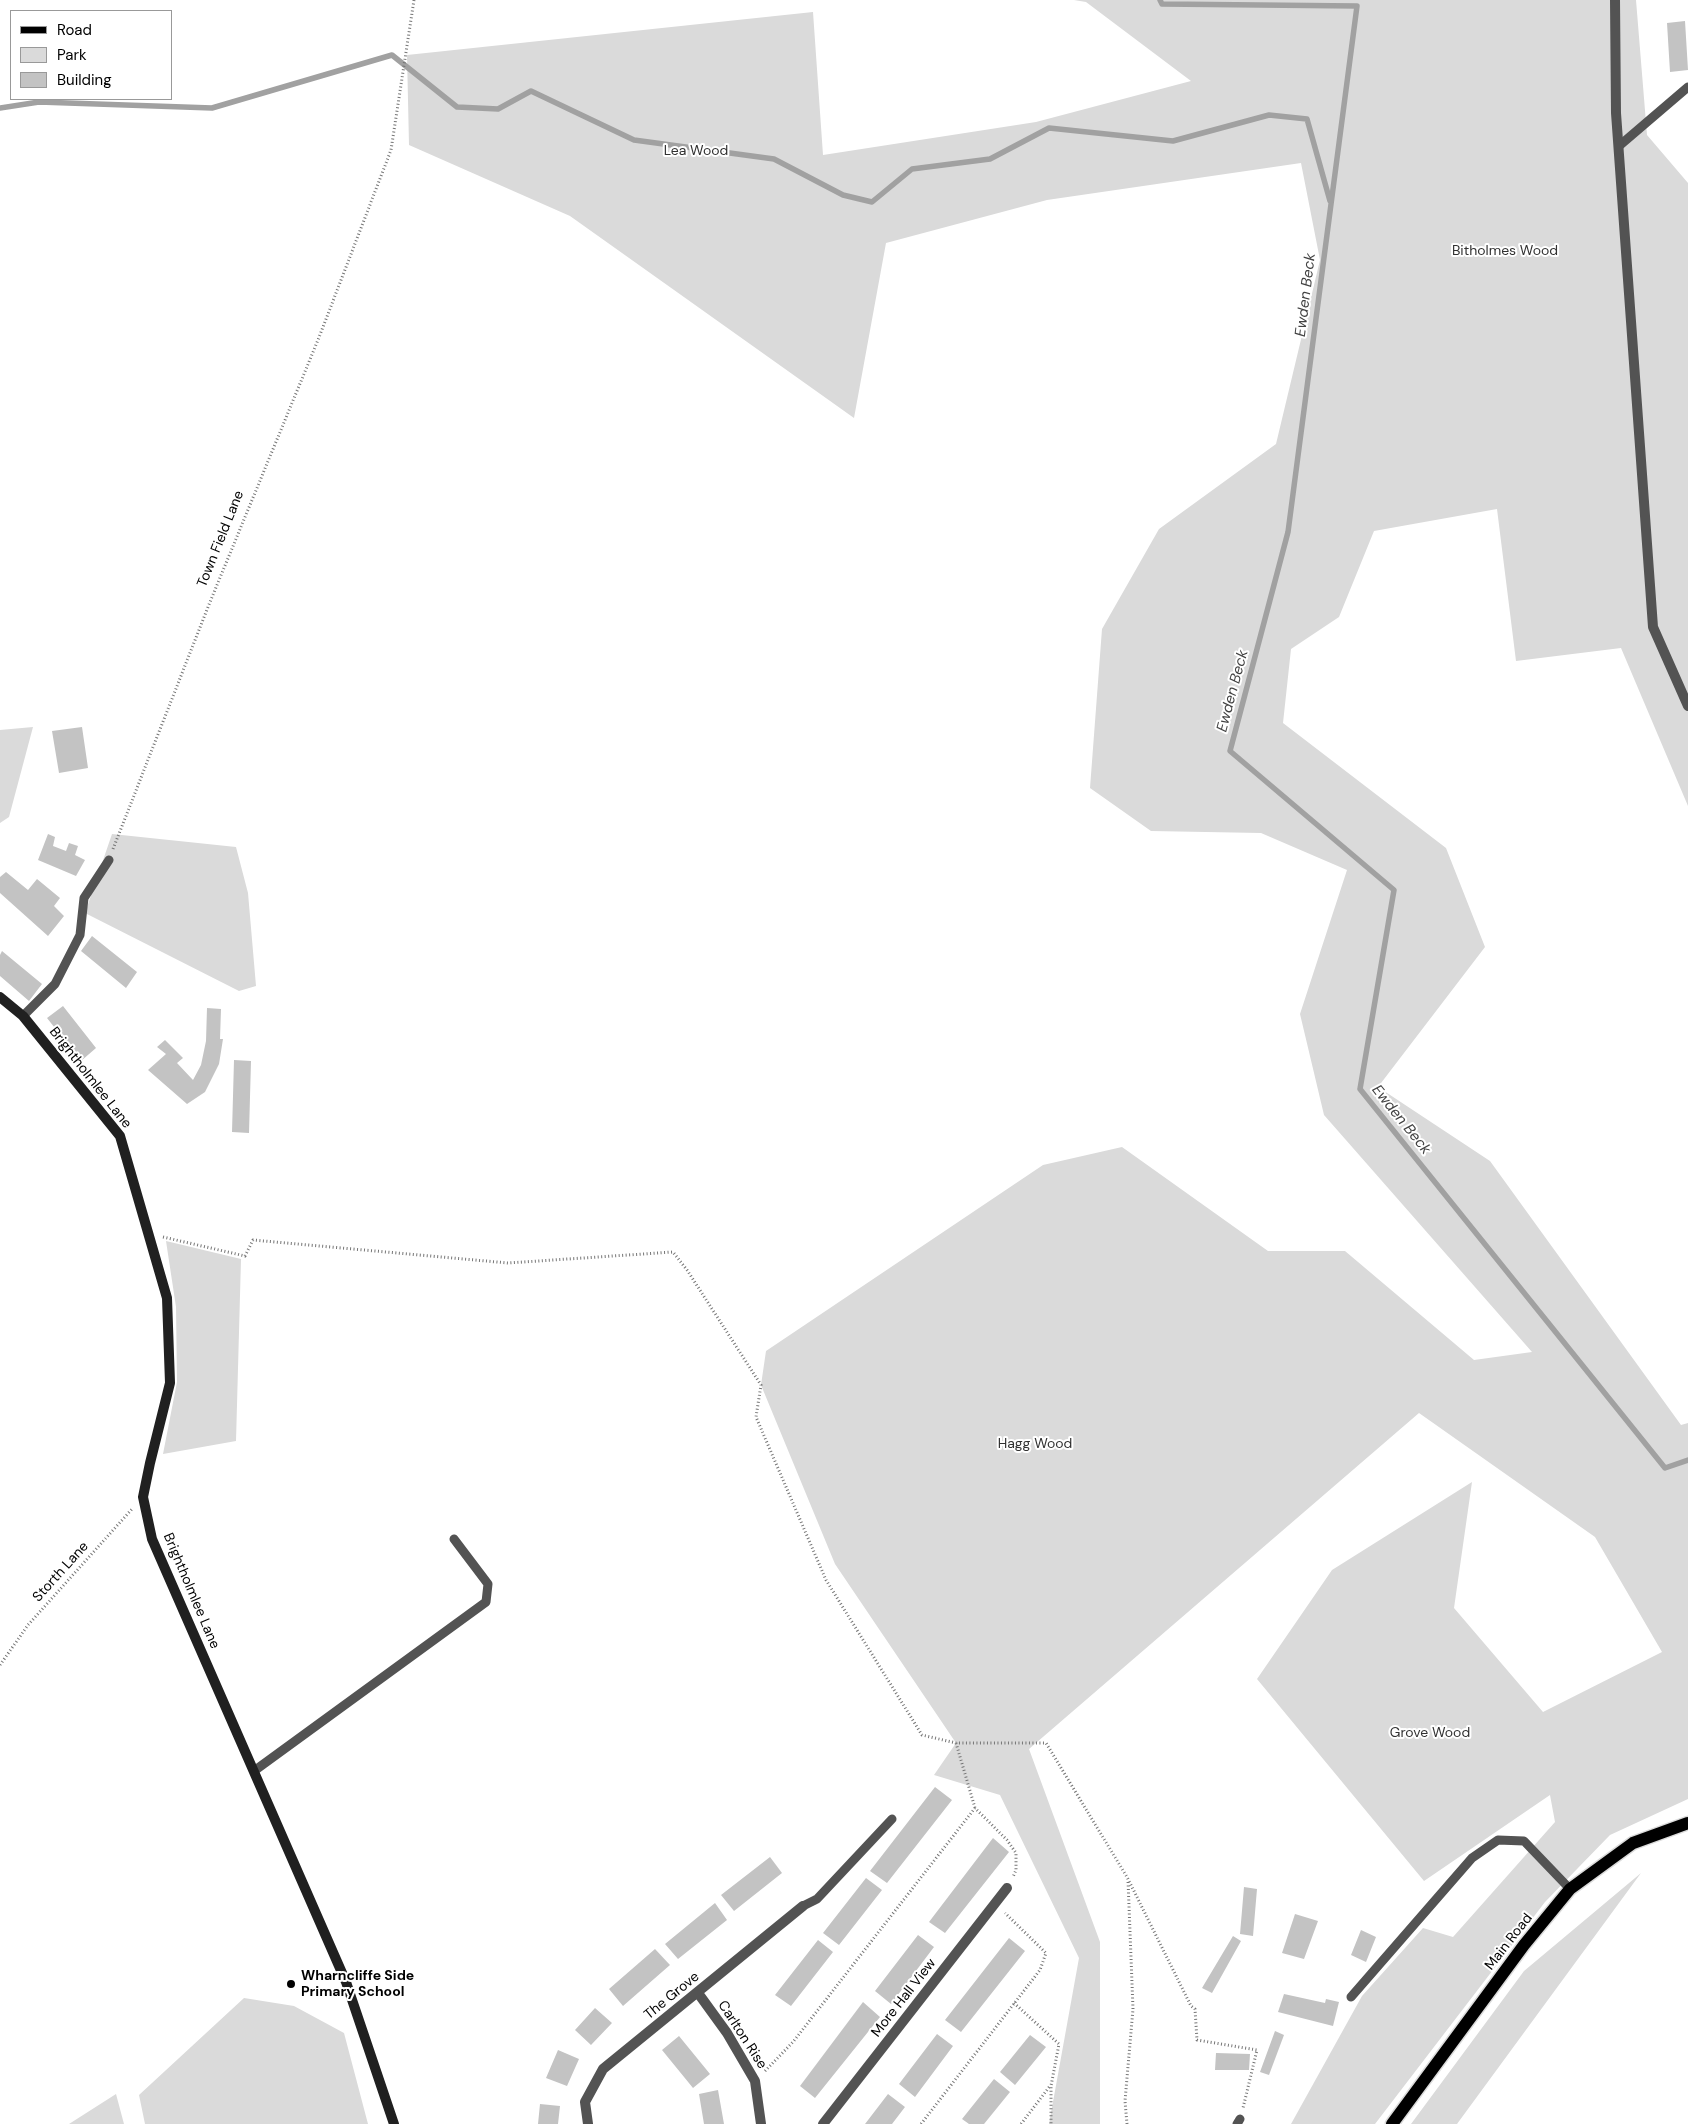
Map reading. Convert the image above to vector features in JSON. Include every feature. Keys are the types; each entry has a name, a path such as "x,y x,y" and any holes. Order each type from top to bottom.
{"main road":[{"name":"Main Road","path":"1392,2124 1524,1945 1570,1889 1633,1843 1688,1823"}],"street":[{"path":"1615,0 1618,146 1653,627 1688,706"},
{"name":"Brightholmlee Lane","path":"0,997 23,1016 120,1136 166,1298 170,1383 150,1463 144,1497 152,1539 346,1982 394,2124"},
{"name":"More Hall View","path":"823,2124 1007,1888"},
{"name":"The Grove","path":"588,2124 585,2102 603,2069 803,1906"},
{"name":"Carlton Rise","path":"698,1993 727,2033 755,2081 761,2124"}],"lane":[{"path":"1618,146 1688,87"},
{"path":"23,1016 55,984 80,935 84,898 109,860"},
{"path":"254,1772 486,1602 488,1584 454,1538"},
{"path":"803,1906 817,1899 892,1819"},
{"path":"1351,1997 1472,1858 1498,1840 1524,1841 1570,1889"}],"path":[{"name":"Town Field Lane","path":"109,860 392,150 414,0"},
{"path":"148,1233 246,1256 253,1240 508,1263 673,1252 687,1270 761,1385 756,1417 826,1580 922,1735 956,1743 1046,1743 1127,1877 1191,2006 1195,2009 1196,2040 1258,2050 1239,2121"},
{"name":"Storth Lane","path":"0,1665 28,1625 144,1497"},
{"path":"956,1743 975,1808 1007,1840 1016,1853 1016,1870 1007,1888"},
{"path":"755,2081 793,2042 975,1808"},
{"path":"1127,1877 1133,2009 1125,2101 1127,2124"},
{"path":"921,2124 1040,1970 1046,1953 995,1904"},
{"path":"1014,2003 1059,2044 1051,2086 1051,2124"},
{"path":"1021,2124 1051,2086"}],"green space":[{"path":"1074,0 1636,0 1647,135 1688,183 1688,806 1621,648 1516,661 1497,509 1374,531 1339,617 1291,649 1283,723 1446,848 1485,947 1378,1087 1490,1161 1681,1425 1688,1423 1688,1799 1610,1835 1545,1902 1375,2124 1291,2124 1362,1996 1423,1928 1453,1937 1555,1822 1550,1795 1424,1881 1257,1679 1332,1570 1472,1482 1454,1608 1543,1712 1662,1652 1595,1537 1419,1413 1029,1749 1100,1942 1100,2124 1049,2124 1079,1958 1000,1795 934,1775 956,1743 835,1564 761,1385 766,1351 1043,1165 1122,1147 1268,1251 1345,1251 1474,1360 1532,1352 1324,1115 1300,1014 1347,870 1261,833 1151,831 1090,788 1102,629 1159,529 1276,444 1320,260 1301,163 1047,200 886,243 854,418 570,216 409,145 407,55 813,12 823,155 1036,122 1191,81 1086,2"},
{"path":"33,727 9,817 0,823 0,730"},
{"path":"112,834 236,847 248,893 256,986 239,991 85,913"},
{"path":"166,1241 241,1259 236,1441 163,1454 177,1382 176,1307"},
{"path":"1641,1873 1457,2124 1411,2124 1524,1971"},
{"name":"Wharncliffe Side Primary School","path":"244,1998 294,2006 344,2033 368,2124 145,2124 139,2095"},
{"path":"116,2094 124,2124 69,2124"}],"building":[{"path":"1685,21 1688,70 1670,72 1667,23"},
{"path":"82,727 88,768 59,773 52,731"},
{"path":"48,834 55,837 53,846 66,851 69,843 78,846 75,855 85,860 76,876 38,860"},
{"path":"6,872 28,890 37,879 60,898 54,906 64,916 48,936 0,893 0,877"},
{"path":"92,936 137,972 126,988 81,951"},
{"path":"2,951 42,984 29,1001 0,976 0,955"},
{"path":"63,1006 96,1048 81,1061 47,1018"},
{"path":"207,1008 221,1009 220,1039 223,1039 219,1064 205,1092 187,1104 148,1070 166,1054 157,1047 165,1040 183,1058 177,1063 193,1080 201,1065 206,1041"},
{"path":"234,1060 251,1061 249,1133 232,1132"},
{"path":"935,1787 952,1800 887,1883 870,1871"},
{"path":"993,1838 1009,1852 945,1933 929,1922"},
{"path":"770,1857 782,1873 734,1911 721,1895"},
{"path":"866,1878 882,1890 839,1945 823,1933"},
{"path":"1244,1887 1257,1889 1253,1936 1240,1934"},
{"path":"715,1903 727,1920 678,1959 665,1944"},
{"path":"1295,1914 1318,1921 1304,1959 1282,1953"},
{"path":"1361,1930 1376,1937 1366,1962 1351,1955"},
{"path":"918,1935 934,1947 891,2004 875,1991"},
{"path":"1233,1936 1241,1941 1212,1993 1202,1988"},
{"path":"1009,1938 1025,1951 961,2032 945,2020"},
{"path":"818,1940 833,1952 791,2006 775,1995"},
{"path":"655,1949 670,1965 623,2006 609,1989"},
{"path":"1284,1994 1325,2003 1326,1999 1339,2002 1333,2026 1278,2012"},
{"path":"863,2002 880,2017 815,2098 800,2086"},
{"path":"595,2008 612,2023 591,2045 575,2030"},
{"path":"1275,2031 1284,2035 1269,2075 1260,2072"},
{"path":"937,2034 953,2046 915,2097 899,2084"},
{"path":"1030,2035 1046,2047 1015,2085 1000,2072"},
{"path":"679,2036 710,2074 693,2088 662,2050"},
{"path":"558,2050 579,2059 567,2086 546,2078"},
{"path":"1216,2053 1250,2054 1249,2070 1215,2070"},
{"path":"994,2079 1010,2092 984,2124 969,2124 962,2119"},
{"path":"718,2090 724,2124 704,2124 699,2094"},
{"path":"888,2094 905,2107 892,2124 865,2124"},
{"path":"540,2104 560,2106 558,2124 538,2124"}],"waterway":[{"name":"Ewden Beck","path":"1160,0 1162,4 1357,6 1288,532 1230,751 1394,890 1360,1089 1665,1468 1688,1460"},
{"path":"0,108 39,102 212,108 392,55 457,107 498,109 531,91 634,140 774,159 843,195 872,202 912,169 990,159 1049,128 1173,141 1269,115 1307,119 1330,201"}],"place":[{"name":"Wharncliffe Side Primary School","path":"291,1984"}],"park label":[{"name":"Lea Wood","path":"696,151"},
{"name":"Bitholmes Wood","path":"1505,251"},
{"name":"Hagg Wood","path":"1035,1444"},
{"name":"Grove Wood","path":"1430,1733"}]}
